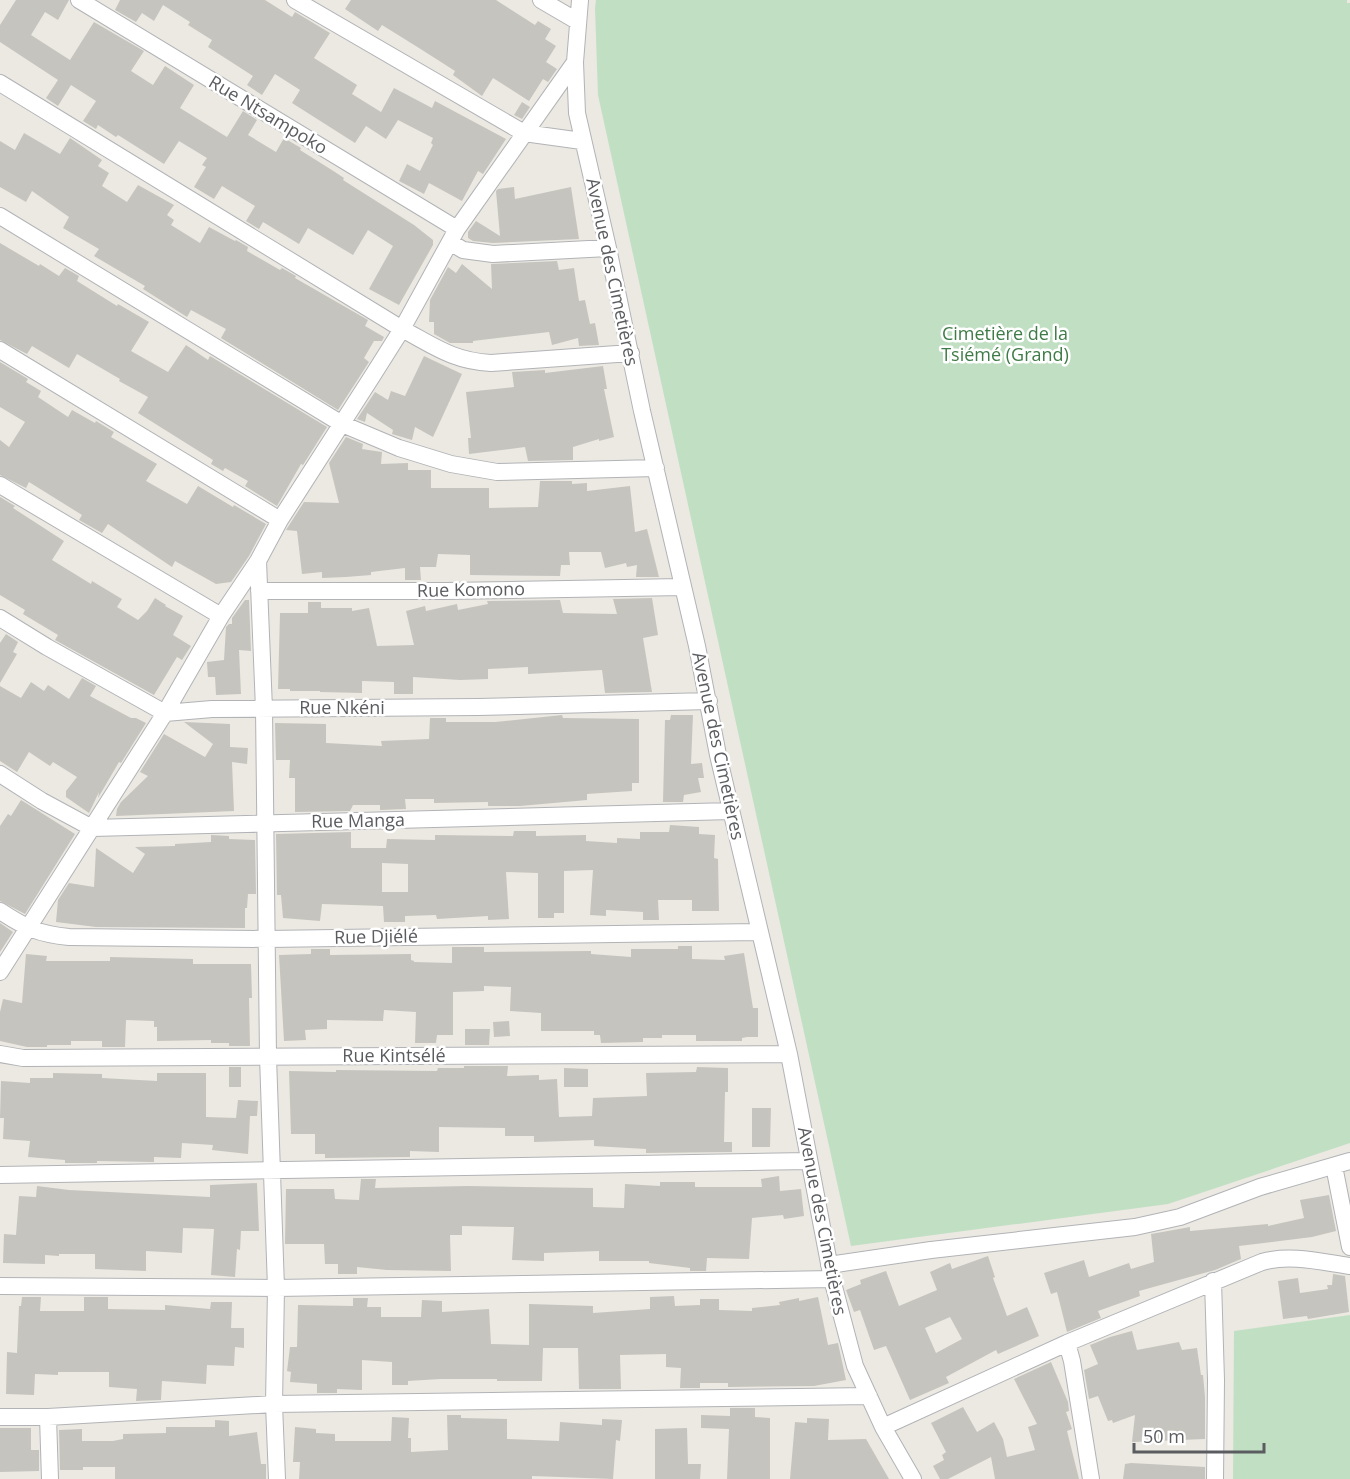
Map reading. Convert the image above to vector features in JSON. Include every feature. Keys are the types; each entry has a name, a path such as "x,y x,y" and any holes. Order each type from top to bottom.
{"street":[{"name":"Rue Ntsampoko","path":"80,0 453,235 463,250 493,254 608,248"},
{"path":"295,0 524,133 582,141"},
{"path":"541,0 577,21"},
{"name":"Avenue des Cimetières","path":"580,0 575,62 576,106 582,141 709,701 718,755 789,1054 830,1272 849,1349 883,1428 913,1479"},
{"path":"0,972 165,713 221,616 258,561 280,520 402,328 453,235 575,62"},
{"path":"0,83 453,357 469,362 491,363 631,353"},
{"path":"0,216 342,424 399,448 440,461 497,472 656,468"},
{"path":"0,350 280,520"},
{"path":"0,486 221,616"},
{"path":"258,561 264,708 268,1057 276,1288 274,1404 277,1479"},
{"name":"Rue Komono","path":"259,591 683,587"},
{"path":"0,618 165,713"},
{"name":"Rue Nkéni","path":"165,713 264,708 478,707 709,701"},
{"path":"0,774 42,801 92,828"},
{"name":"Rue Manga","path":"92,828 731,811"},
{"name":"Rue Djiélé","path":"0,911 27,928 48,935 69,937 267,939 759,932"},
{"name":"Rue Kintsélé","path":"0,1054 23,1058 789,1054"},
{"path":"0,1175 809,1161"},
{"path":"0,1286 276,1288 830,1272 931,1250 1135,1227 1180,1217 1260,1187 1342,1163 1350,1247"},
{"path":"883,1428 1067,1343 1262,1262 1279,1259 1304,1260 1350,1266"},
{"path":"1213,1281 1215,1479"},
{"path":"1067,1343 1091,1479"},
{"path":"0,1417 48,1417 274,1404 869,1396"},
{"path":"48,1417 51,1479"}],"green space":[{"name":"Cimetière de la Tsiémé (Grand)","path":"596,0 1347,0 1347,3 1350,3 1350,1143 1168,1204 851,1246 598,95"},
{"path":"1350,1315 1350,1479 1233,1479 1234,1331"}],"building":[{"path":"16,0 69,0 58,20 45,12 31,35 70,60 94,22 144,51 131,71 153,85 165,66 194,85 180,108 227,137 243,111 257,120 248,135 276,152 284,138 433,240 433,245 399,305 369,289 393,246 368,230 353,255 308,228 299,244 263,222 259,229 246,221 255,206 222,186 214,199 194,187 206,167 202,165 207,158 179,141 164,164 118,135 116,137 98,125 96,129 83,121 96,101 71,85 58,106 46,98 58,80 0,42 0,25"},
{"path":"120,0 265,0 292,17 295,12 330,33 314,58 357,85 352,94 381,112 394,88 432,108 435,101 506,139 483,174 478,171 462,201 429,183 424,194 399,181 407,164 420,171 433,145 431,143 433,138 398,120 386,139 366,126 355,143 292,103 300,90 275,74 262,95 247,85 253,76 208,47 212,40 188,25 190,22 163,5 154,21 142,13 136,22 115,10"},
{"path":"351,0 496,0 535,25 538,21 551,29 545,39 556,46 546,62 557,69 548,82 543,79 529,101 493,78 482,96 453,75 455,71 419,48 382,25 378,31 345,9"},
{"path":"522,102 530,107 522,119 514,115"},
{"path":"24,133 60,154 70,138 102,160 98,166 109,173 102,186 127,202 138,185 174,205 167,215 174,220 171,225 200,243 209,227 248,247 247,251 280,270 282,268 296,276 295,278 368,320 365,326 384,337 382,341 374,341 364,358 369,362 338,410 221,338 226,329 191,310 187,317 143,289 145,286 94,256 99,249 63,228 69,217 32,191 26,202 0,187 0,141 15,150"},
{"path":"514,187 515,199 571,187 579,239 493,243 473,241 468,238 468,232 476,221 500,236 496,191"},
{"path":"0,243 59,276 65,268 79,276 77,281 117,306 118,304 149,322 131,351 168,372 186,345 208,360 210,356 327,427 303,465 301,464 277,506 245,486 248,481 225,468 223,471 211,464 213,460 138,413 148,397 119,381 120,379 77,354 69,368 32,346 27,354 0,340"},
{"path":"557,261 559,270 574,268 579,301 585,300 590,324 595,323 599,345 579,346 578,338 552,345 549,332 473,341 473,343 450,343 434,334 434,322 429,322 430,300 448,267 456,273 462,264 492,289 491,264"},
{"path":"424,356 462,374 433,437 415,427 412,440 392,434 393,430 367,413 365,422 357,419 375,392 388,400 391,391 405,396"},
{"path":"0,362 28,379 26,382 41,391 38,397 68,417 72,410 95,423 96,421 114,432 111,437 157,464 146,481 187,504 198,486 266,524 249,556 231,582 216,584 175,561 172,567 108,524 102,533 79,520 82,515 29,482 26,488 0,475 0,440 9,447 25,422 0,407"},
{"path":"603,366 607,389 604,389 614,437 573,447 573,460 528,461 525,447 469,454 468,438 471,438 466,392 514,387 512,372 545,370 545,373"},
{"path":"346,437 363,444 362,449 382,452 381,464 408,463 408,470 431,470 431,488 489,488 489,508 538,507 540,481 587,483 587,491 630,486 635,532 647,529 659,577 636,577 637,565 627,567 626,563 605,568 601,552 569,552 570,565 561,565 560,576 470,575 470,555 438,554 436,567 420,567 421,580 405,580 405,568 346,577 322,578 322,572 302,574 297,531 286,530 304,502 339,503 329,463"},
{"path":"0,497 64,541 52,560 91,584 92,581 122,599 117,607 138,620 155,598 183,616 173,635 191,646 182,660 177,657 154,695 55,640 58,635 23,614 25,610 0,595"},
{"path":"652,598 658,635 643,638 652,692 605,693 602,670 528,674 528,667 488,669 488,679 413,677 413,694 394,694 394,682 362,681 362,693 278,689 280,613 308,613 308,602 321,602 321,608 352,608 352,611 369,608 377,646 414,645 406,611 425,606 426,611 457,604 458,610 488,604 487,601 560,600 563,613 617,614 613,599"},
{"path":"245,600 249,600 251,651 239,650 241,694 216,695 215,677 208,677 207,662 224,660 226,627 232,624 232,618"},
{"path":"6,634 18,642 13,652 17,654 0,683 0,643"},
{"path":"82,678 96,686 90,696 131,718 146,723 98,798 99,792 89,813 66,797 66,791 77,777 53,762 50,766 29,752 17,772 0,761 0,686 21,698 31,682 44,691 48,685 69,699"},
{"path":"562,715 563,718 639,719 639,783 632,783 632,791 587,794 587,800 520,806 488,806 488,802 434,803 434,799 405,799 406,809 380,810 380,805 353,805 350,811 295,812 295,778 289,778 290,760 276,760 275,723 326,724 326,743 382,746 381,741 429,739 430,718 446,718 446,722 495,722"},
{"path":"671,715 693,715 691,764 702,763 704,778 698,778 701,792 684,795 683,802 663,802 665,720 670,720"},
{"path":"184,722 230,724 230,747 248,748 247,764 232,762 234,811 116,816 121,802 148,776 140,772 164,734 205,757 213,744"},
{"path":"21,800 75,834 25,914 0,901 0,826 8,814 11,816"},
{"path":"670,825 699,827 699,834 715,835 714,858 718,859 719,911 692,911 692,900 658,900 659,920 643,920 643,912 606,910 606,916 590,915 593,870 564,871 564,913 554,913 554,918 538,918 538,873 506,872 509,919 488,920 488,916 437,919 436,915 405,916 405,922 384,922 383,906 322,904 320,921 283,918 281,895 277,895 276,834 351,832 351,848 386,848 387,839 435,840 435,835 513,836 514,831 536,831 536,836 586,835 586,841 617,843 617,838 640,839 640,832 669,832","holes":["382,863 408,864 408,892 382,892"]},
{"path":"211,835 229,836 229,839 255,840 256,894 248,894 245,928 96,927 56,922 58,900 69,883 94,887 96,848 133,873 145,854 135,847 211,842"},
{"path":"0,923 13,932 0,952"},
{"path":"678,946 692,946 692,959 725,960 724,956 744,953 753,1008 758,1008 758,1037 742,1038 742,1041 696,1041 696,1035 662,1035 662,1038 643,1038 643,1042 601,1043 600,1035 594,1035 594,1031 541,1031 541,1013 510,1011 511,987 484,986 484,991 453,992 453,1035 437,1035 436,1043 415,1043 416,1012 384,1010 383,1021 327,1020 327,1029 305,1030 306,1040 284,1041 279,955 311,954 311,949 330,949 330,955 411,954 411,960 414,962 452,963 452,947 484,947 484,952 591,951 591,954 631,957 631,949 678,949"},
{"path":"26,954 47,956 46,961 110,961 110,957 193,959 193,964 251,964 250,1046 229,1046 229,1043 211,1043 211,1040 157,1041 157,1027 154,1027 154,1021 126,1020 125,1047 102,1047 102,1041 71,1041 71,1045 27,1047 0,1041 0,1012 3,999 22,1003"},
{"path":"509,1021 510,1036 494,1037 493,1022"},
{"path":"465,1029 490,1029 489,1045 465,1045"},
{"path":"464,1066 508,1066 507,1076 539,1075 539,1080 557,1079 559,1117 592,1116 593,1098 647,1096 646,1073 696,1072 697,1067 728,1068 724,1142 732,1142 732,1152 646,1153 646,1149 594,1146 594,1140 534,1142 534,1136 505,1136 505,1128 439,1127 439,1152 410,1151 410,1157 325,1158 325,1154 315,1154 315,1134 291,1134 289,1071 437,1071 438,1068 464,1068"},
{"path":"229,1067 241,1067 241,1087 229,1087"},
{"path":"564,1068 588,1069 588,1087 564,1087"},
{"path":"53,1073 102,1074 102,1078 157,1081 157,1073 206,1073 206,1117 236,1118 238,1100 258,1101 257,1116 250,1116 248,1154 212,1150 213,1145 182,1143 181,1158 154,1157 154,1162 65,1163 65,1160 28,1157 30,1141 3,1139 4,1118 0,1118 1,1081 30,1083 30,1078 53,1078"},
{"path":"752,1108 771,1108 770,1147 752,1147"},
{"path":"779,1176 780,1191 801,1189 804,1216 784,1219 783,1215 752,1218 749,1259 707,1258 706,1271 690,1271 690,1268 649,1263 649,1261 599,1261 599,1251 544,1253 544,1261 512,1260 514,1227 462,1226 462,1235 450,1235 451,1271 357,1267 357,1274 338,1274 338,1264 325,1264 324,1244 285,1244 286,1189 334,1189 335,1199 359,1200 361,1179 376,1179 375,1188 468,1186 593,1188 593,1207 624,1208 625,1184 660,1186 660,1182 695,1182 695,1187 762,1187 761,1179"},
{"path":"257,1183 259,1231 241,1231 235,1277 211,1275 214,1229 183,1228 182,1253 146,1251 146,1271 95,1269 95,1254 45,1255 45,1264 3,1263 4,1234 16,1235 19,1196 36,1197 37,1186 69,1190 210,1197 210,1185"},
{"path":"1329,1195 1336,1231 1312,1237 1239,1246 1241,1259 1215,1270 1139,1291 1140,1296 1098,1311 1101,1318 1067,1332 1057,1292 1051,1294 1044,1273 1084,1260 1089,1277 1129,1263 1131,1269 1154,1262 1151,1234 1190,1227 1190,1231 1268,1224 1268,1226 1304,1218 1300,1200"},
{"path":"988,1256 995,1277 993,1278 1007,1316 1027,1307 1039,1336 998,1354 996,1350 946,1377 949,1383 910,1400 886,1346 874,1350 860,1310 854,1312 846,1290 861,1284 860,1280 886,1271 899,1306 937,1290 930,1272 950,1263 952,1269","holes":["950,1317 962,1339 936,1353 925,1328"]},
{"path":"1333,1274 1345,1276 1349,1312 1308,1319 1307,1316 1283,1319 1278,1281 1298,1278 1300,1293 1328,1289 1327,1285 1332,1285"},
{"path":"674,1296 675,1306 700,1305 700,1299 719,1299 719,1310 752,1311 752,1308 780,1305 779,1302 818,1297 828,1345 838,1343 846,1380 814,1386 728,1387 728,1383 700,1383 700,1388 680,1388 681,1368 666,1367 666,1354 620,1355 621,1389 579,1389 578,1348 543,1348 542,1381 440,1379 408,1381 408,1385 392,1385 392,1362 362,1360 362,1390 337,1389 337,1393 317,1393 317,1384 290,1382 291,1372 287,1371 290,1347 297,1347 298,1305 353,1306 353,1298 368,1298 367,1307 381,1307 381,1317 421,1317 422,1300 442,1301 442,1312 489,1309 491,1344 529,1345 529,1304 593,1306 593,1313 650,1309 650,1297"},
{"path":"22,1297 41,1297 40,1311 84,1311 84,1297 108,1297 108,1309 165,1310 165,1305 210,1309 211,1302 232,1302 231,1328 244,1328 244,1348 235,1347 234,1366 207,1365 206,1384 162,1381 161,1400 136,1401 137,1389 109,1387 109,1372 35,1374 34,1395 6,1394 7,1352 17,1353 19,1306 21,1306"},
{"path":"1132,1331 1137,1350 1179,1342 1182,1350 1197,1348 1205,1397 1205,1439 1132,1442 1135,1415 1113,1423 1112,1420 1108,1421 1098,1396 1089,1399 1084,1370 1098,1364 1090,1345"},
{"path":"1051,1362 1068,1402 1069,1411 1066,1412 1072,1429 1067,1431 1079,1479 995,1479 991,1457 948,1479 940,1479 933,1466 944,1460 942,1455 946,1452 931,1423 963,1407 977,1432 994,1422 1003,1439 1007,1457 1035,1450 1028,1427 1037,1424 1014,1379"},
{"path":"730,1408 755,1408 755,1417 770,1418 770,1479 727,1479 729,1429 701,1428 701,1415 730,1416"},
{"path":"447,1415 461,1415 461,1418 507,1419 507,1439 559,1441 560,1422 602,1425 602,1419 622,1420 620,1441 616,1440 613,1479 532,1476 532,1479 299,1479 300,1462 293,1462 295,1427 316,1429 316,1433 335,1434 335,1441 391,1441 392,1417 409,1418 408,1438 411,1438 411,1452 448,1450"},
{"path":"807,1418 829,1419 828,1440 866,1439 889,1479 790,1479 795,1422 807,1423"},
{"path":"215,1420 229,1421 229,1436 257,1432 261,1464 266,1464 266,1479 115,1479 115,1467 60,1470 59,1430 82,1429 82,1441 113,1441 123,1439 123,1434 166,1433 166,1427 215,1427"},
{"path":"0,1428 31,1428 31,1450 39,1450 39,1471 0,1472"},
{"path":"687,1428 688,1464 701,1464 700,1479 655,1479 655,1429"},
{"path":"1125,1464 1205,1467 1205,1479 1123,1479"}]}
